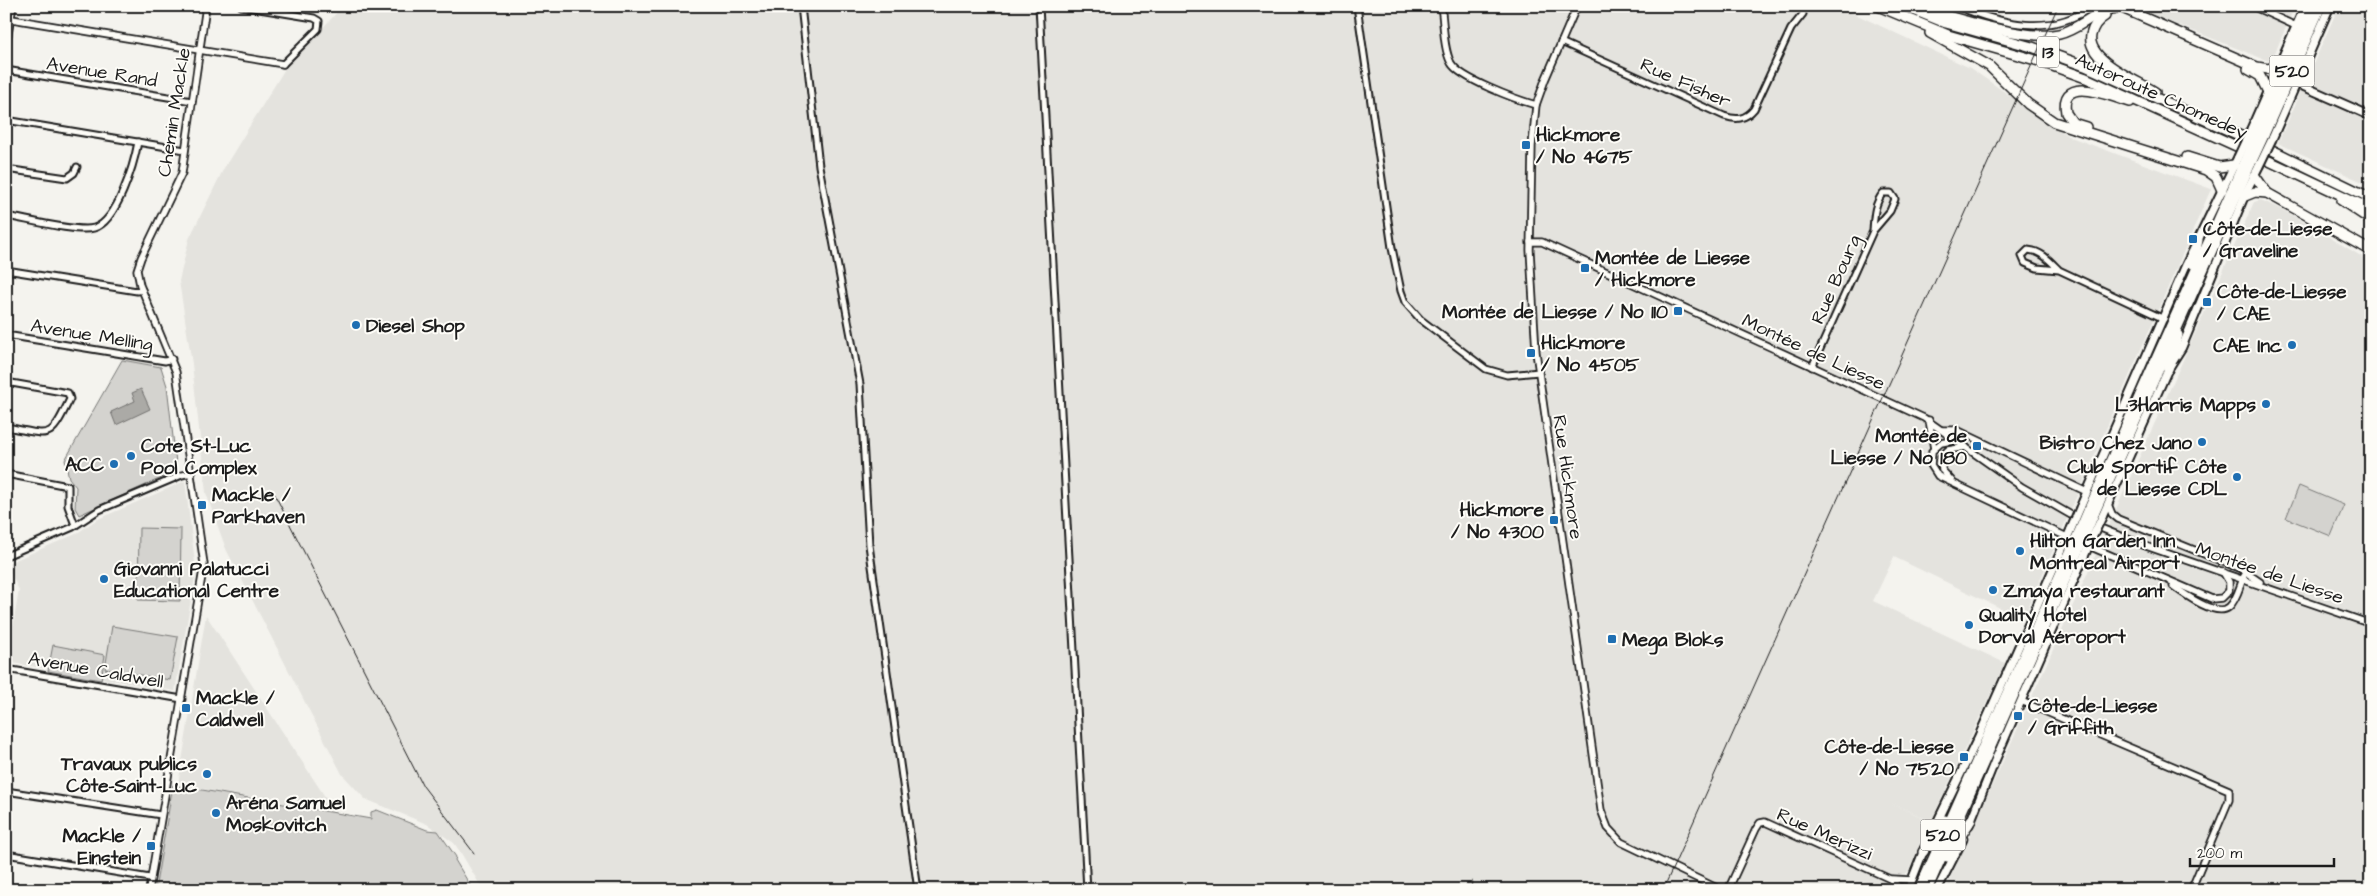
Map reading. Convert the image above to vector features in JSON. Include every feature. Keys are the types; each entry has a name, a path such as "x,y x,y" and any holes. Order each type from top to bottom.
{"highway":[{"name":"Autoroute Chomedey","path":"1878,6 1953,36 2060,68 2310,179 2371,210"},
{"name":"Autoroute Chomedey","path":"1904,6 1946,23 2068,60 2187,111 2371,196"},
{"path":"1914,6 2038,36 2066,32 2084,24 2103,11 2122,8 2257,67 2268,69 2278,66"},
{"name":"520","path":"2261,134 2314,6"},
{"name":"520","path":"1927,890 2187,290 2245,162 2261,134 2321,6"},
{"path":"2187,111 2098,57 2093,48 2091,38 2093,28 2100,19 2116,13 2132,18 2256,73 2268,90"},
{"path":"1899,16 1989,66 2028,104 2054,122 2206,170 2216,177 2222,190"},
{"path":"2166,114 2086,89 2077,90 2070,94 2065,107 2068,118 2078,125 2220,167 2245,162"},
{"name":"520","path":"2091,512 2180,320 2245,162"},
{"path":"2255,176 2267,193"},
{"path":"2310,179 2371,220"},
{"path":"2245,196 2255,192 2267,193 2371,251"},
{"path":"2187,290 2198,240"},
{"path":"2168,369 2180,320"},
{"name":"520","path":"1919,890 2082,533"},
{"path":"1923,852 1939,830 1968,781"},
{"path":"1927,890 1971,820"}],"main road":[{"path":"2261,134 2268,90 2304,6"},
{"path":"2082,533 2091,512 2087,492 2198,240 2222,190 2245,162 2261,134 2296,83 2330,6"},
{"path":"2296,83 2371,116"},
{"path":"2091,512 2108,504 2168,369 2182,347 2255,176 2245,162"},
{"path":"1908,890 1923,852 1979,736 2067,537 2082,533"},
{"path":"1937,890 1971,820 2089,546 2082,533"}],"street":[{"path":"6,45 8,18 13,6"},
{"name":"Chemin Mackle","path":"149,890 204,568 178,381 172,359 142,290 138,278 138,265 180,179 206,6"},
{"path":"8,18 283,64 318,29 320,23 316,19 241,6"},
{"path":"801,6 816,119 819,166 860,384 869,545 918,890"},
{"path":"1039,6 1087,890"},
{"path":"1357,6 1392,248 1405,302 1420,320 1486,369 1507,375 1539,372"},
{"path":"1441,6 1448,55 1456,70 1502,92 1536,105"},
{"name":"Rue Hickmore","path":"1577,6 1544,80 1536,105 1532,146 1530,242 1539,372 1603,818 1615,837 1626,845 1721,890"},
{"path":"1957,6 1990,17 2041,26 2067,21 2092,6"},
{"path":"2252,6 2296,26"},
{"name":"Rue Fisher","path":"1561,42 1724,116 1740,119 1747,116 1754,109 1791,29 1803,14"},
{"name":"Avenue Rand","path":"6,70 192,101"},
{"path":"6,120 185,150"},
{"path":"6,216 86,229 101,225 110,215 131,172 138,142"},
{"path":"6,169 67,178 74,173 76,167"},
{"name":"Rue Bourg","path":"1812,367 1873,231 1892,208 1894,198 1891,193 1883,193 1880,197 1875,211 1873,231"},
{"name":"Montée de Liesse","path":"1530,242 1542,242 1929,420 2035,496 2071,515"},
{"path":"2059,270 2047,258 2034,251 2027,250 2022,256 2025,263 2037,268 2059,270 2164,318"},
{"path":"6,270 136,291 142,290"},
{"name":"Avenue Melling","path":"6,335 165,361 172,359"},
{"path":"6,382 68,393 70,399 51,432 43,433 6,427"},
{"path":"1929,420 1934,449 1931,459 1934,472 1941,478 2067,537"},
{"path":"1941,430 1955,429 2087,492"},
{"path":"1934,449 1943,442 1956,440"},
{"path":"1954,483 1942,470 1941,457 1950,450 1966,447"},
{"path":"6,556 76,525 99,510 182,475 192,473"},
{"path":"6,474 68,485 70,490 68,506 76,525"},
{"path":"2108,504 2113,516 2246,572 2266,586"},
{"name":"Montée de Liesse","path":"2103,529 2140,544 2244,578 2371,624"},
{"path":"2089,546 2205,597 2218,599 2226,596 2230,588 2223,572"},
{"path":"2158,577 2193,599 2219,610 2227,609 2231,604 2246,572"},
{"name":"Avenue Caldwell","path":"6,669 182,699"},
{"path":"2021,701 2229,790 2230,800 2191,890"},
{"path":"6,791 161,815"},
{"name":"Rue Merizzi","path":"1728,890 1756,828 1763,822 1772,824 1890,879 1902,890"},
{"path":"6,854 150,878"},
{"name":"Rue Merizzi","path":"1890,879 1912,880"}],"shaded area":[{"path":"343,6 1353,6 1391,256 1361,6 1838,6 1970,68 2068,136 2211,189 2023,619 1894,557 1873,601 2005,663 1931,821 1891,803 1930,821 1898,890 483,890 454,843 427,824 365,799 342,774 226,549 206,493 192,364 179,281 189,239 224,168 286,67"},
{"path":"2131,6 2295,6 2271,62"},
{"path":"2339,6 2371,6 2371,186 2278,143"},
{"path":"2261,200 2285,211 2371,262 2371,890 1945,890 2254,202"},
{"path":"122,360 161,367 167,386 177,471 79,515 75,508 76,487 69,478 65,460"},
{"path":"141,389 150,409 116,425 111,412 135,401 132,393"},
{"name":"Giovanni Palatucci Educational Centre","path":"185,481 196,571 175,691 7,662 19,590 6,564 76,534 96,520"},
{"path":"2299,486 2344,505 2331,536 2286,518"},
{"path":"139,528 181,529 180,601 138,600"},
{"path":"206,615 335,812 178,785"},
{"path":"112,626 178,637 170,680 105,669"},
{"path":"53,645 105,655 101,680 48,671"},
{"path":"173,785 371,819 371,812 377,810 427,830 438,831 456,857 455,860 473,890 155,890"}],"railway":[{"path":"1663,890 2058,6"},
{"path":"274,493 423,786 474,853"},
{"path":"1471,890 1472,881"}],"place":[{"name":"Hickmore / No 4675","path":"1526,145"},
{"name":"Côte-de-Liesse / Graveline","path":"2193,239"},
{"name":"Montée de Liesse / Hickmore","path":"1585,268"},
{"name":"Côte-de-Liesse / CAE","path":"2207,302"},
{"name":"Montée de Liesse / No 110","path":"1678,311"},
{"name":"Diesel Shop","path":"356,325"},
{"name":"CAE Inc","path":"2292,345"},
{"name":"Hickmore / No 4505","path":"1531,353"},
{"name":"L3Harris Mapps","path":"2266,404"},
{"name":"Bistro Chez Jano","path":"2202,442"},
{"name":"Montée de Liesse / No 180","path":"1977,446"},
{"name":"Cote St-Luc Pool Complex","path":"131,456"},
{"name":"ACC","path":"114,464"},
{"name":"Club Sportif Côte de Liesse CDL","path":"2237,477"},
{"name":"Mackle / Parkhaven","path":"202,505"},
{"name":"Hickmore / No 4300","path":"1554,520"},
{"name":"Hilton Garden Inn Montreal Airport","path":"2020,551"},
{"name":"Giovanni Palatucci Educational Centre","path":"104,579"},
{"name":"Zmaya restaurant","path":"1993,590"},
{"name":"Quality Hotel Dorval Aéroport","path":"1969,625"},
{"name":"Mega Bloks","path":"1612,639"},
{"name":"Mackle / Caldwell","path":"186,708"},
{"name":"Côte-de-Liesse / Griffith","path":"2018,716"},
{"name":"Côte-de-Liesse / No 7520","path":"1964,757"},
{"name":"Travaux publics Côte-Saint-Luc","path":"207,774"},
{"name":"Aréna Samuel Moskovitch","path":"216,813"},
{"name":"Mackle / Einstein","path":"151,846"}]}
